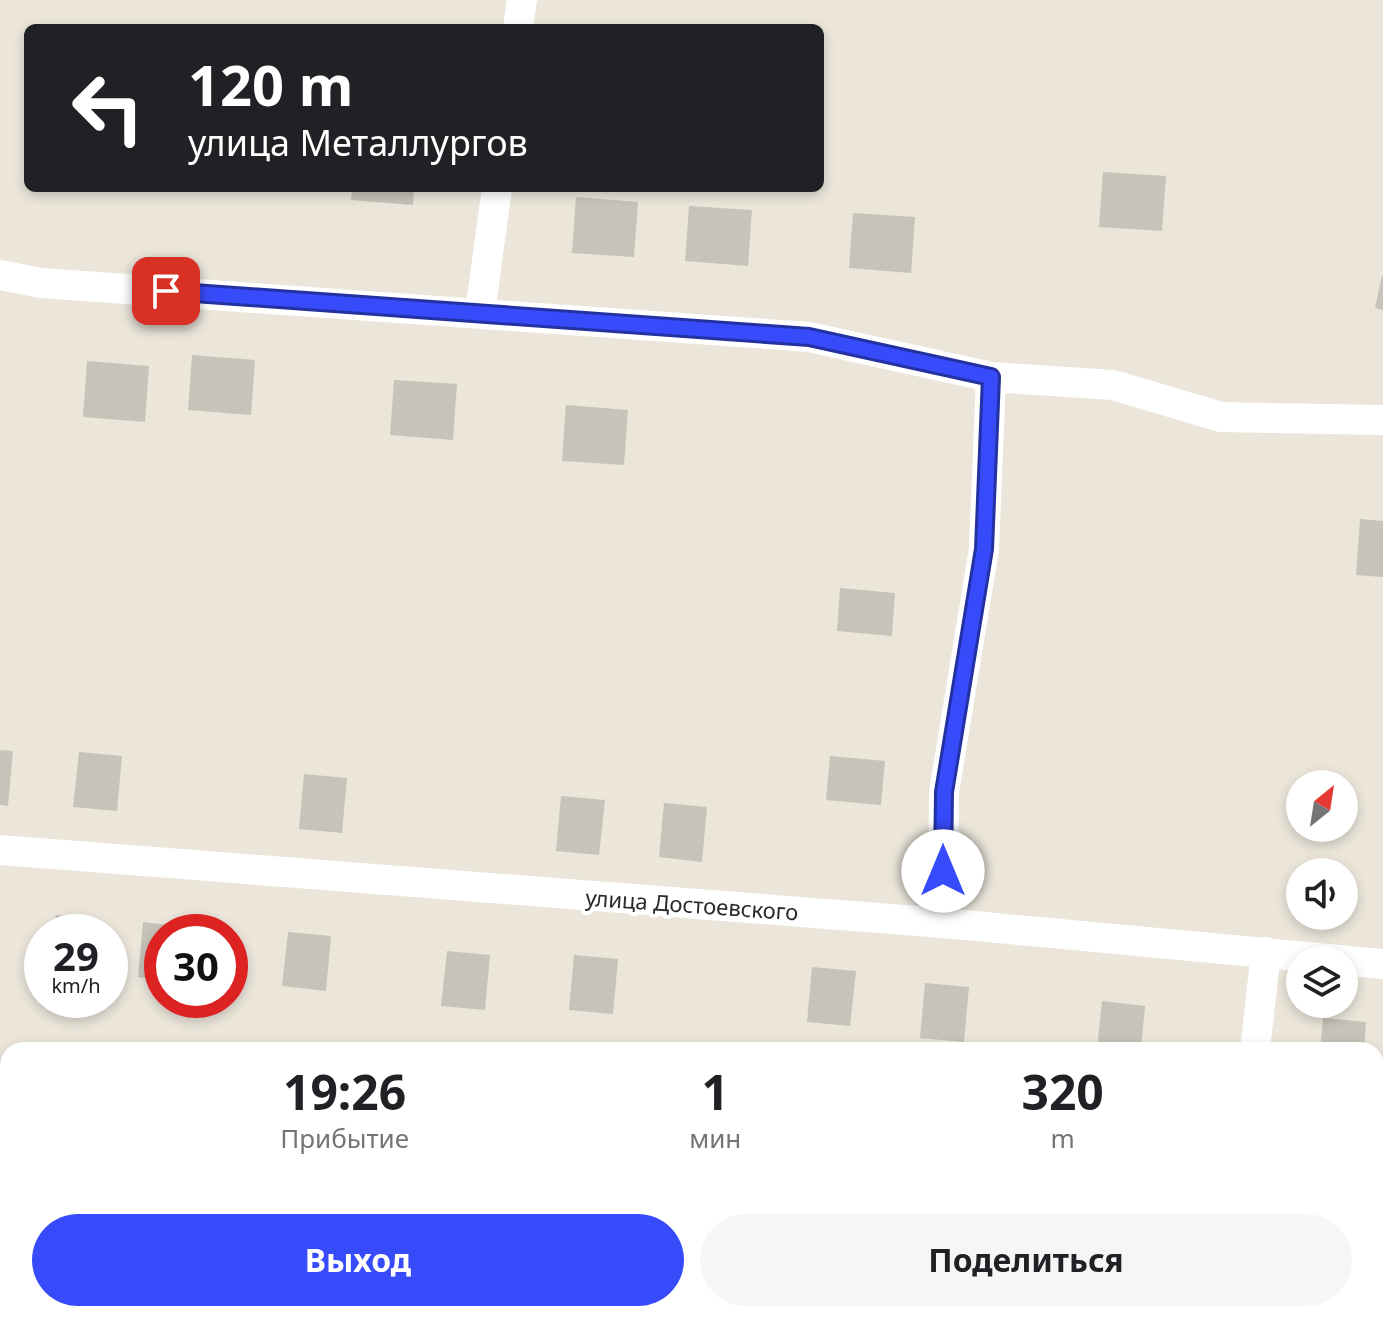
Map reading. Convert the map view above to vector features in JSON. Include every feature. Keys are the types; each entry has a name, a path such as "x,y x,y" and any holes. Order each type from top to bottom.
{"street":[{"path":"519,24 522,0"},
{"path":"480,313 496,192"},
{"path":"0,275 41,283 809,337 991,377 1113,385 1221,417 1383,420"},
{"path":"943,923 944,792 984,549 991,377"},
{"name":"улица Достоевского","path":"0,850 943,923 1383,964"},
{"path":"1256,1042 1266,952"}],"building":[{"path":"1103,172 1166,176 1162,231 1099,227"},
{"path":"352,192 414,192 413,205 351,200"},
{"path":"576,197 638,202 634,257 572,253"},
{"path":"689,206 752,210 748,266 685,261"},
{"path":"853,213 915,217 911,273 849,268"},
{"path":"1383,276 1383,310 1375,308"},
{"path":"192,355 255,360 251,415 188,410"},
{"path":"87,361 149,366 145,422 83,417"},
{"path":"394,380 457,384 453,440 390,435"},
{"path":"566,405 628,410 624,465 562,461"},
{"path":"1360,519 1383,521 1383,577 1356,575"},
{"path":"840,588 895,593 892,636 837,631"},
{"path":"0,750 13,751 8,806 0,805"},
{"path":"79,752 122,756 117,811 73,807"},
{"path":"830,756 885,761 881,805 826,800"},
{"path":"304,774 347,778 342,833 299,829"},
{"path":"561,796 605,800 599,855 556,851"},
{"path":"664,803 707,807 702,862 659,857"},
{"path":"143,922 144,978 138,977"},
{"path":"288,932 331,936 326,991 282,986"},
{"path":"447,951 490,955 485,1010 441,1006"},
{"path":"574,955 618,959 613,1014 569,1010"},
{"path":"812,967 856,971 850,1026 807,1022"},
{"path":"925,983 969,987 964,1042 920,1038"},
{"path":"1102,1001 1145,1006 1142,1042 1098,1042"},
{"path":"1323,1018 1366,1022 1365,1042 1321,1042"}],"route":[{"path":"166,291 809,337 991,377 984,549 944,792 943,871"}]}
